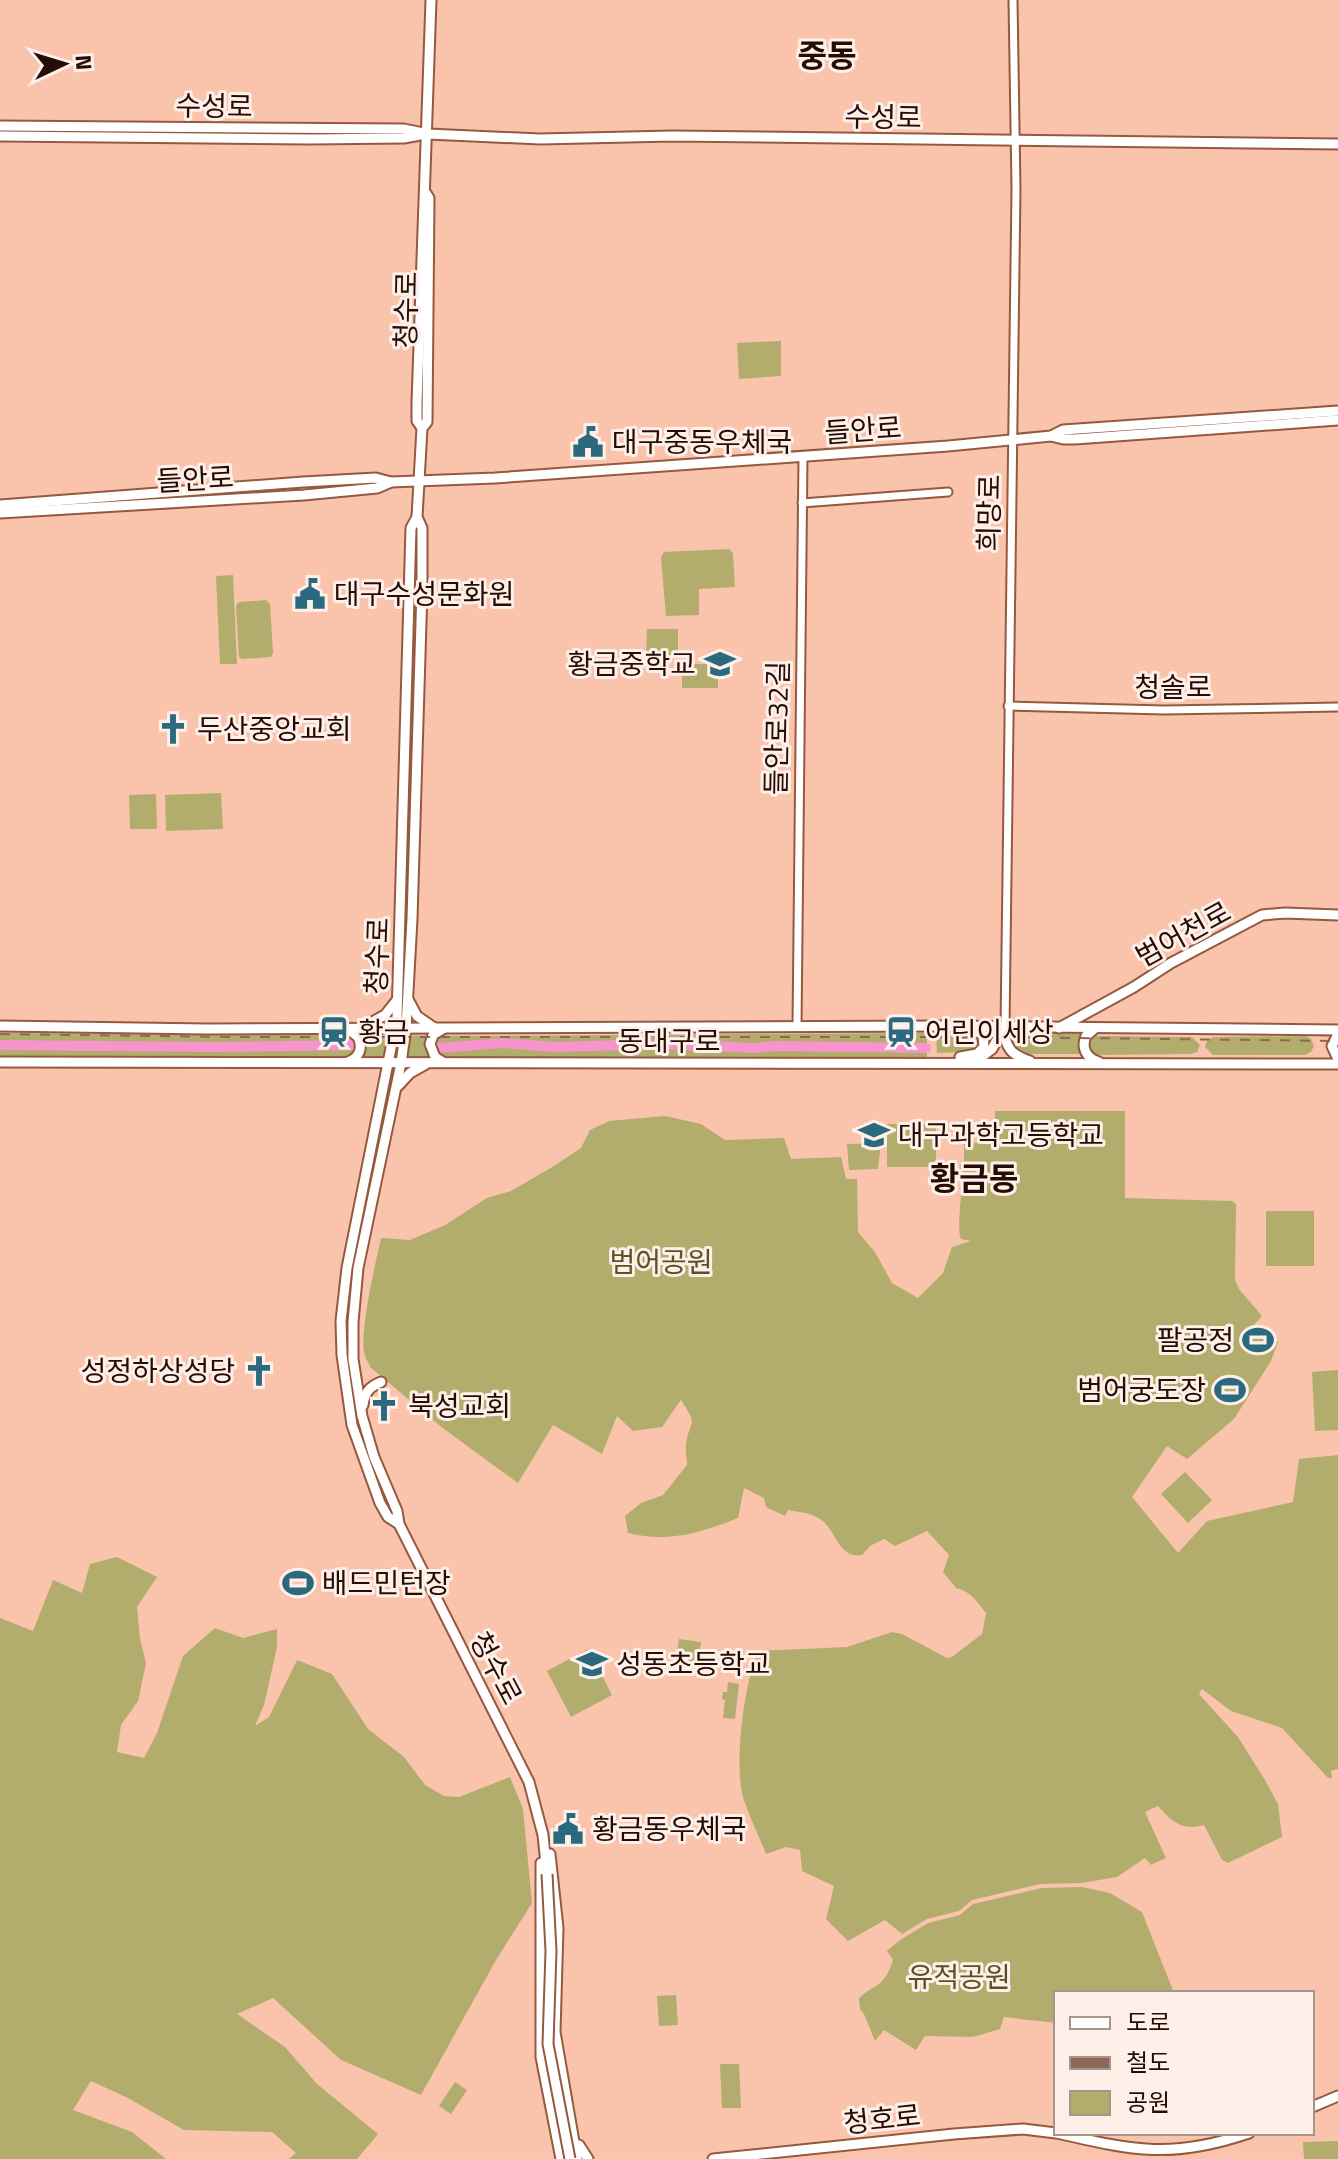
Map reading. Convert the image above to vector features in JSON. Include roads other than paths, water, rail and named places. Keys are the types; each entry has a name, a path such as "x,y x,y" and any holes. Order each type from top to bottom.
{"main road":[{"name":"청수로","path":"431,0 426,193 429,198 427,422 422,428 418,481 422,589 401,1063 358,1268 353,1359 362,1416 399,1524 529,1782 554,1872 558,1928 555,2032 577,2159"},
{"name":"수성로","path":"0,126 404,129 428,134 540,139 644,136 1338,144"},
{"name":"수성로","path":"0,136 310,139 404,138 428,134"},
{"name":"들안로","path":"1051,436 1063,430 1338,411"},
{"name":"들안로","path":"0,505 376,478 391,482 495,478 1051,436 1075,439 1338,420"},
{"name":"들안로","path":"0,513 304,495 377,488 391,482"},
{"name":"범어천로","path":"1059,1028 1262,915 1338,915"},
{"path":"357,1028 380,1019 402,998 413,1012 433,1027"},
{"path":"1101,1005 1096,1018 1099,1028 1086,1036 1084,1049 1092,1060 1105,1063"},
{"name":"동대구로","path":"0,1026 344,1029 961,1026 1338,1032"},
{"path":"938,1063 977,1054 983,1049 985,1041 980,1032 961,1026"},
{"path":"970,1062 992,1049 1005,1027"},
{"path":"1005,1027 1006,1045 1011,1052 1037,1063"},
{"name":"청수로","path":"399,1524 388,1517 362,1459 352,1425 341,1321 347,1268 385,1082 401,1028"},
{"path":"448,1063 435,1057 430,1044 437,1032 450,1028"},
{"path":"344,1029 355,1032 361,1042 356,1058 345,1063"},
{"path":"1338,1032 1332,1046 1338,1062"},
{"name":"동대구로","path":"0,1062 1338,1062"},
{"path":"365,1062 377,1069 385,1082"},
{"path":"394,1093 405,1077 431,1062"},
{"path":"362,1416 365,1393 381,1382"},
{"name":"청수로","path":"543,1835 551,1951 548,2044 570,2159"},
{"name":"청수로","path":"543,1835 540,1860 541,2057 560,2159"},
{"path":"1314,2106 1338,2096"},
{"path":"556,2133 565,2138 572,2128 588,2159"},
{"name":"청호로","path":"713,2159 954,2134 1023,2129 1054,2133"},
{"name":"청호로","path":"1066,2135 1155,2153 1208,2149 1244,2135"}],"street":[{"name":"희망로","path":"1005,1027 1015,141 1013,0"},
{"name":"들안로32길","path":"797,1027 803,456"},
{"path":"802,503 948,492"},
{"name":"청솔로","path":"1008,706 1152,710 1338,707"}],"waterway":[{"path":"439,1048 503,1043 555,1047 663,1044 755,1048 926,1048"},
{"path":"0,1045 354,1045"}],"railway":[{"path":"0,1034 1338,1041"}],"place":[{"name":"대구중동우체국","path":"588,442"},
{"name":"대구수성문화원","path":"310,594"},
{"name":"황금중학교","path":"720,664"},
{"name":"두산중앙교회","path":"173,729"},
{"name":"황금","path":"334,1032"},
{"name":"어린이세상","path":"901,1032"},
{"name":"대구과학고등학교","path":"874,1135"},
{"name":"팔공정","path":"1258,1340"},
{"name":"성정하상성당","path":"259,1371"},
{"name":"범어궁도장","path":"1230,1390"},
{"name":"북성교회","path":"384,1406"},
{"name":"배드민턴장","path":"298,1583"},
{"name":"성동초등학교","path":"592,1664"},
{"name":"황금동우체국","path":"568,1829"}],"district":[{"name":"중동","path":"827,56"},
{"name":"황금동","path":"974,1179"}],"park label":[{"name":"범어공원","path":"661,1262"},
{"name":"유적공원","path":"959,1977"}]}
